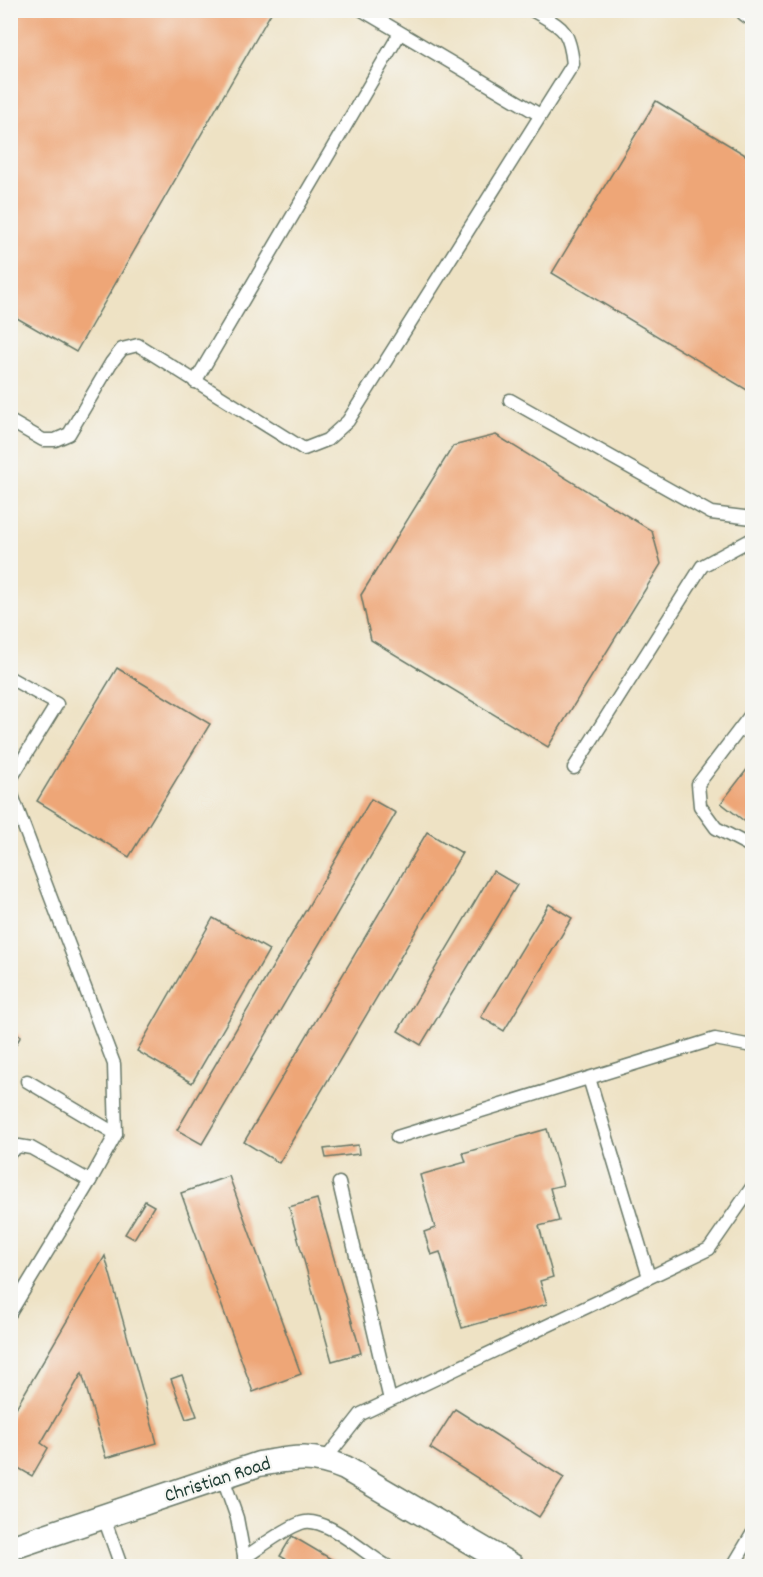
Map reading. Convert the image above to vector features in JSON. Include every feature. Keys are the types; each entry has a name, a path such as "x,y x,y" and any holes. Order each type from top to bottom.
{"street":[{"path":"748,10 753,14"},
{"name":"Christian Road","path":"10,1548 259,1464 297,1458 325,1460 345,1468 512,1566"}],"lane":[{"path":"362,10 540,115"},
{"path":"10,421 43,440 55,440 69,434 111,363 122,349 138,345 304,449 327,440 348,421 573,64 571,46 562,28 532,10"},
{"path":"195,382 400,33"},
{"path":"510,400 711,513 753,518"},
{"path":"574,768 702,566 753,539"},
{"path":"10,678 57,704 10,780"},
{"path":"753,713 698,784 700,806 716,828 753,847"},
{"path":"10,790 114,1064 116,1134 10,1313"},
{"path":"397,1137 715,1039 753,1046"},
{"path":"589,1078 649,1277"},
{"path":"27,1081 116,1134"},
{"path":"10,1152 19,1146 30,1148 90,1181"},
{"path":"339,1183 390,1400"},
{"path":"325,1460 361,1414 709,1249 753,1187"},
{"path":"223,1478 237,1518 245,1562 302,1522 315,1522 328,1527 387,1566"},
{"path":"104,1518 121,1566"},
{"path":"733,1566 753,1534"}],"building":[{"path":"10,10 267,10 271,13 76,352 10,314"},
{"path":"656,101 752,159 752,393 552,273"},
{"path":"496,435 652,531 661,564 548,747 371,640 361,595 453,446"},
{"path":"117,668 210,724 129,857 37,801"},
{"path":"752,763 752,827 721,803"},
{"path":"371,799 396,813 202,1144 177,1130"},
{"path":"427,832 462,853 279,1163 244,1142"},
{"path":"493,871 517,885 421,1045 398,1031"},
{"path":"549,904 572,918 504,1031 481,1017"},
{"path":"213,918 269,950 192,1083 137,1051"},
{"path":"10,1029 21,1036 10,1054"},
{"path":"547,1129 563,1185 550,1188 559,1221 539,1226 553,1277 540,1281 547,1304 462,1328 440,1252 431,1255 424,1232 435,1228 420,1175 466,1162 463,1153"},
{"path":"358,1145 359,1154 326,1158 324,1149"},
{"path":"229,1176 301,1374 253,1392 181,1193"},
{"path":"317,1199 361,1353 332,1361 289,1207"},
{"path":"145,1201 154,1206 134,1239 125,1234"},
{"path":"105,1256 157,1443 106,1458 82,1373 41,1443 48,1448 32,1476 15,1466 10,1473 10,1418"},
{"path":"182,1375 197,1416 186,1419 171,1379"},
{"path":"455,1409 564,1478 539,1517 430,1448"},
{"path":"292,1536 343,1566 298,1566 280,1556"}]}
